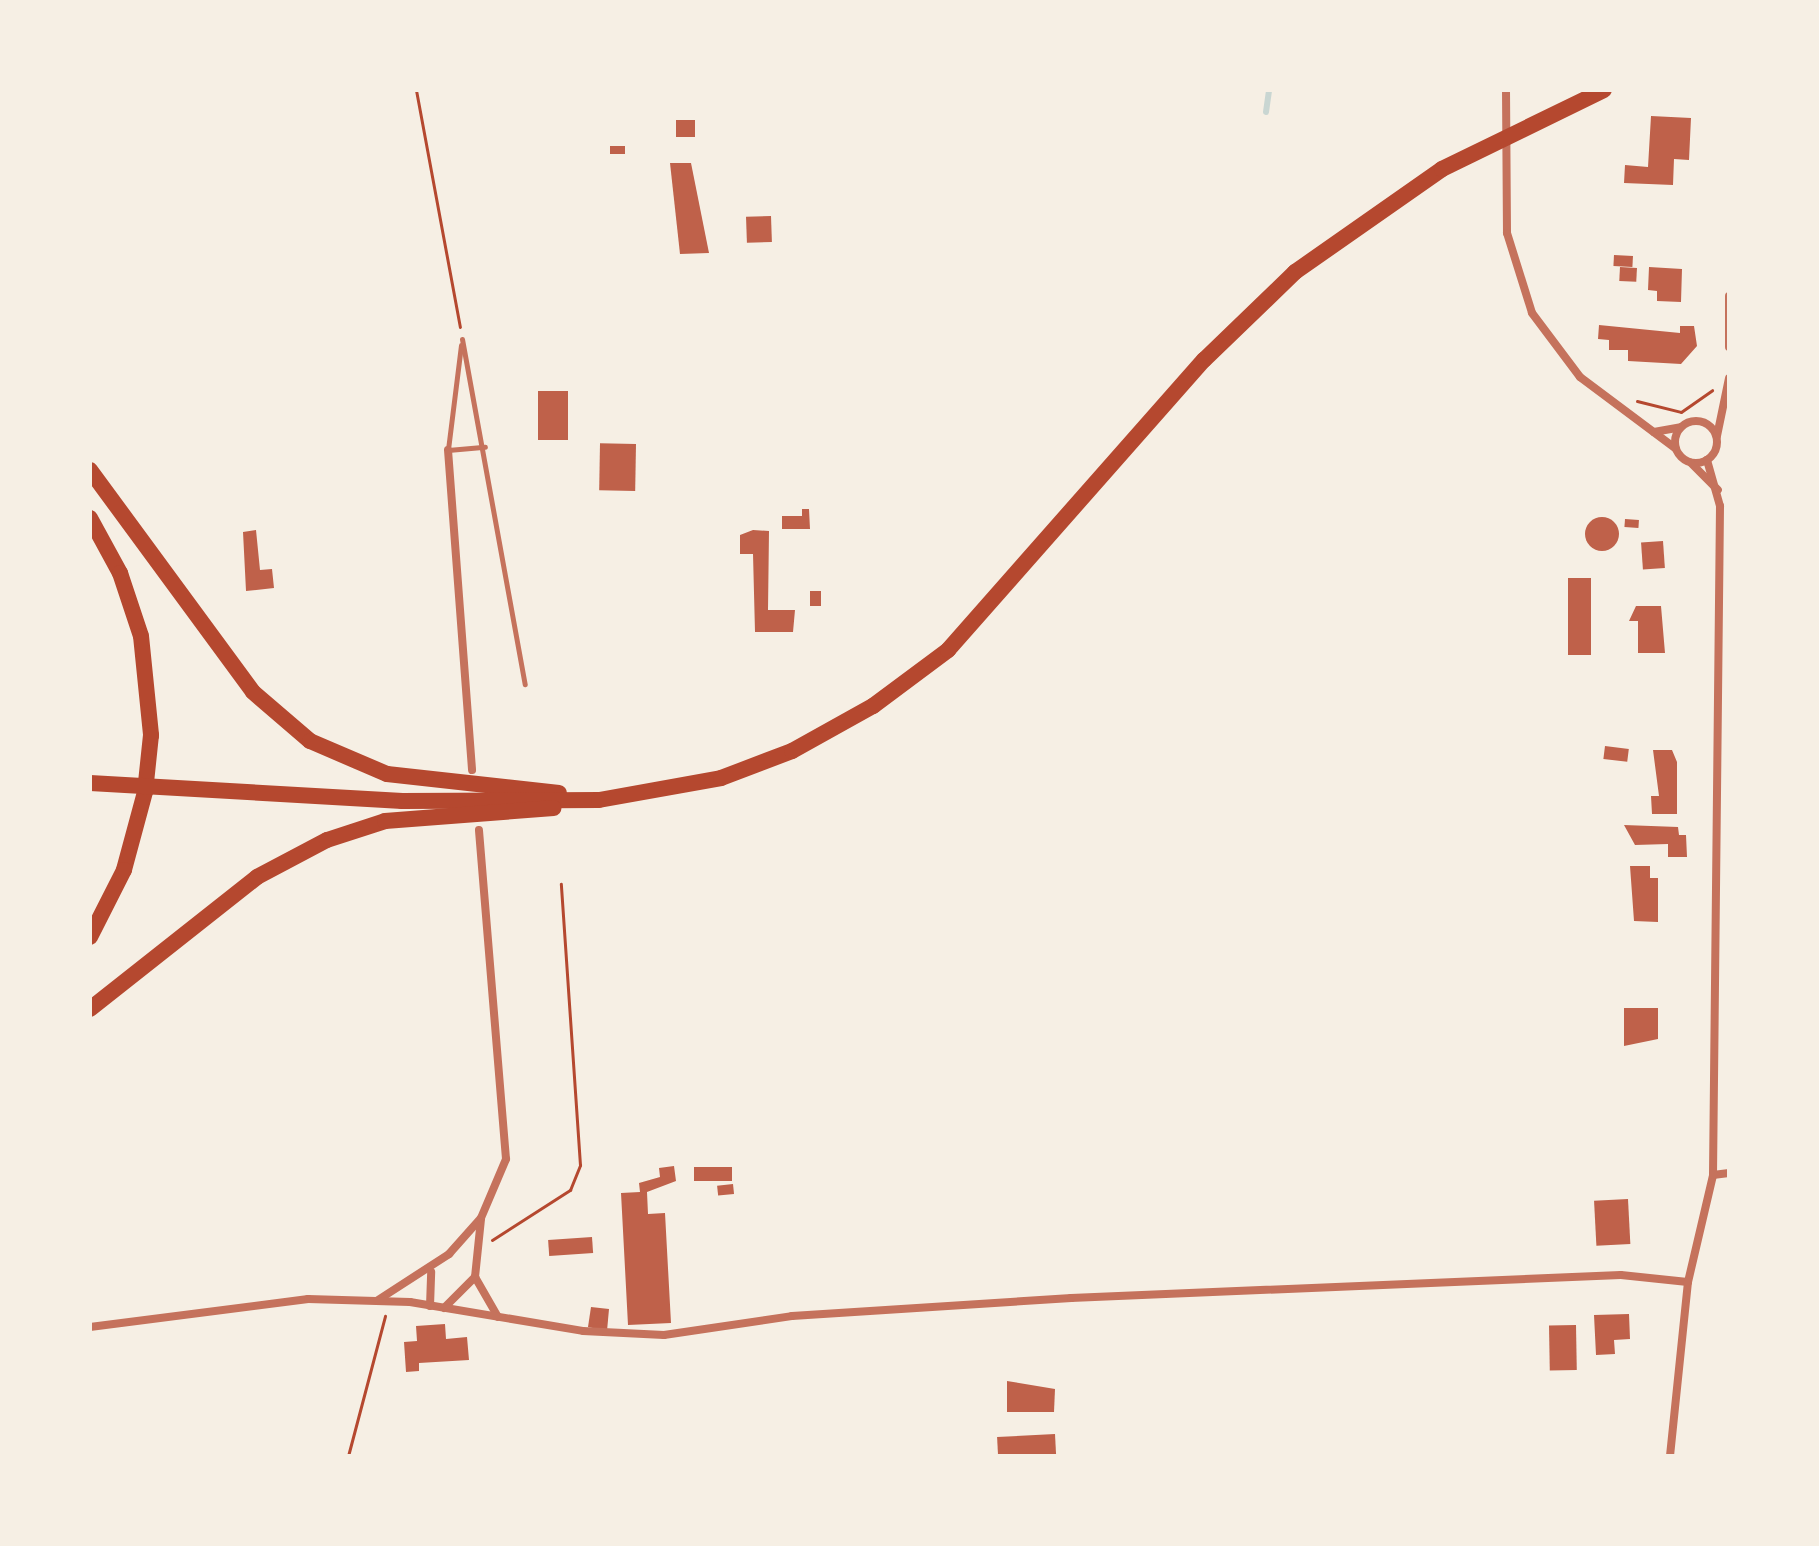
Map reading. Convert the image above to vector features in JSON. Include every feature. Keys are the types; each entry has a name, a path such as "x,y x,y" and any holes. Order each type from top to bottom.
{"highway":[{"path":"90,1009 257,877 327,840 385,821 522,814 751,768 834,730 911,681 1006,592 1244,318 1337,238 1484,146 1604,90"},
{"path":"90,470 253,692 310,741 387,774 599,800"},
{"path":"90,518 120,573 141,636 151,735 140,815 90,937"},
{"path":"93,782 402,801 599,800"}],"street":[{"path":"1506,90 1507,233 1520,287 1580,377 1675,448 1718,490"},
{"path":"1729,296 1729,347"},
{"path":"1670,1456 1688,1282 1713,1175 1718,490 1707,460 1716,437 1729,378"},
{"path":"1653,432 1701,422 1721,406"},
{"path":"1701,422 1716,437"},
{"path":"1675,448 1681,427"},
{"path":"448,450 472,770"},
{"path":"1691,463 1707,460"},
{"path":"479,830 508,1118 506,1159 481,1218 475,1277 498,1317"},
{"path":"1713,1175 1729,1173"},
{"path":"383,1300 432,1271 481,1218"},
{"path":"430,1306 432,1271"},
{"path":"90,1327 308,1299 383,1300 498,1317 664,1335 792,1316 1071,1298 1621,1275 1688,1282"},
{"path":"444,1308 475,1277"}],"lane":[{"path":"462,339 448,450 485,447"},
{"path":"462,339 485,447 525,684"}],"path":[{"path":"416,90 462,339"},
{"path":"1628,398 1694,409 1716,375"},
{"path":"478,1248 570,1190 580,1165 561,884"},
{"path":"348,1456 383,1300"}],"building":[{"path":"1651,116 1691,118 1689,160 1674,159 1673,185 1624,183 1625,165 1648,167"},
{"path":"676,120 695,120 695,137 676,137"},
{"path":"610,146 625,146 625,154 610,154"},
{"path":"670,163 691,163 709,253 680,254"},
{"path":"771,216 772,242 747,243 746,217"},
{"path":"1614,255 1633,256 1632,267 1613,266"},
{"path":"1620,267 1637,268 1636,282 1619,281"},
{"path":"1649,267 1682,269 1681,302 1657,301 1657,291 1648,290"},
{"path":"1599,325 1680,333 1680,326 1694,326 1697,346 1681,364 1628,361 1628,350 1609,350 1609,340 1598,339"},
{"path":"538,391 568,391 568,440 538,440"},
{"path":"600,443 636,444 635,491 599,490"},
{"path":"802,509 809,509 810,529 782,529 782,516 802,516"},
{"path":"1602,517 1614,522 1619,534 1614,546 1602,551 1590,546 1585,534 1590,522"},
{"path":"1625,519 1639,520 1638,528 1624,527"},
{"path":"256,530 260,570 272,569 274,588 246,591 243,532"},
{"path":"753,530 769,531 768,610 795,610 793,632 755,632 753,554 740,554 740,535"},
{"path":"1663,541 1665,568 1643,569 1641,543"},
{"path":"1568,578 1591,578 1591,655 1568,655"},
{"path":"810,591 821,591 821,606 810,606"},
{"path":"1636,606 1661,606 1665,653 1638,653 1638,621 1629,621"},
{"path":"1605,746 1629,749 1627,762 1603,759"},
{"path":"1653,750 1672,750 1677,762 1677,814 1652,814 1651,796 1659,796"},
{"path":"1624,825 1678,827 1679,835 1686,835 1687,857 1668,857 1668,844 1635,845"},
{"path":"1630,866 1650,866 1650,878 1658,878 1658,922 1634,921"},
{"path":"1624,1008 1658,1008 1658,1039 1624,1046"},
{"path":"674,1166 676,1181 647,1192 648,1214 665,1213 671,1323 628,1325 621,1193 640,1192 639,1183 660,1177 659,1168"},
{"path":"694,1167 732,1167 732,1181 694,1181"},
{"path":"733,1184 734,1194 718,1196 717,1186"},
{"path":"1628,1199 1630,1244 1596,1246 1594,1201"},
{"path":"592,1237 593,1253 549,1256 548,1240"},
{"path":"591,1307 609,1309 607,1331 588,1327"},
{"path":"1629,1314 1630,1339 1614,1340 1615,1354 1596,1355 1594,1315"},
{"path":"445,1324 446,1339 467,1337 469,1360 419,1363 419,1371 406,1372 404,1342 417,1341 416,1326"},
{"path":"1549,1325 1576,1325 1577,1370 1550,1370"},
{"path":"1007,1381 1055,1389 1054,1412 1007,1412"},
{"path":"1055,1434 1056,1456 998,1456 997,1437"}],"waterway":[{"path":"1266,112 1269,90"}]}
